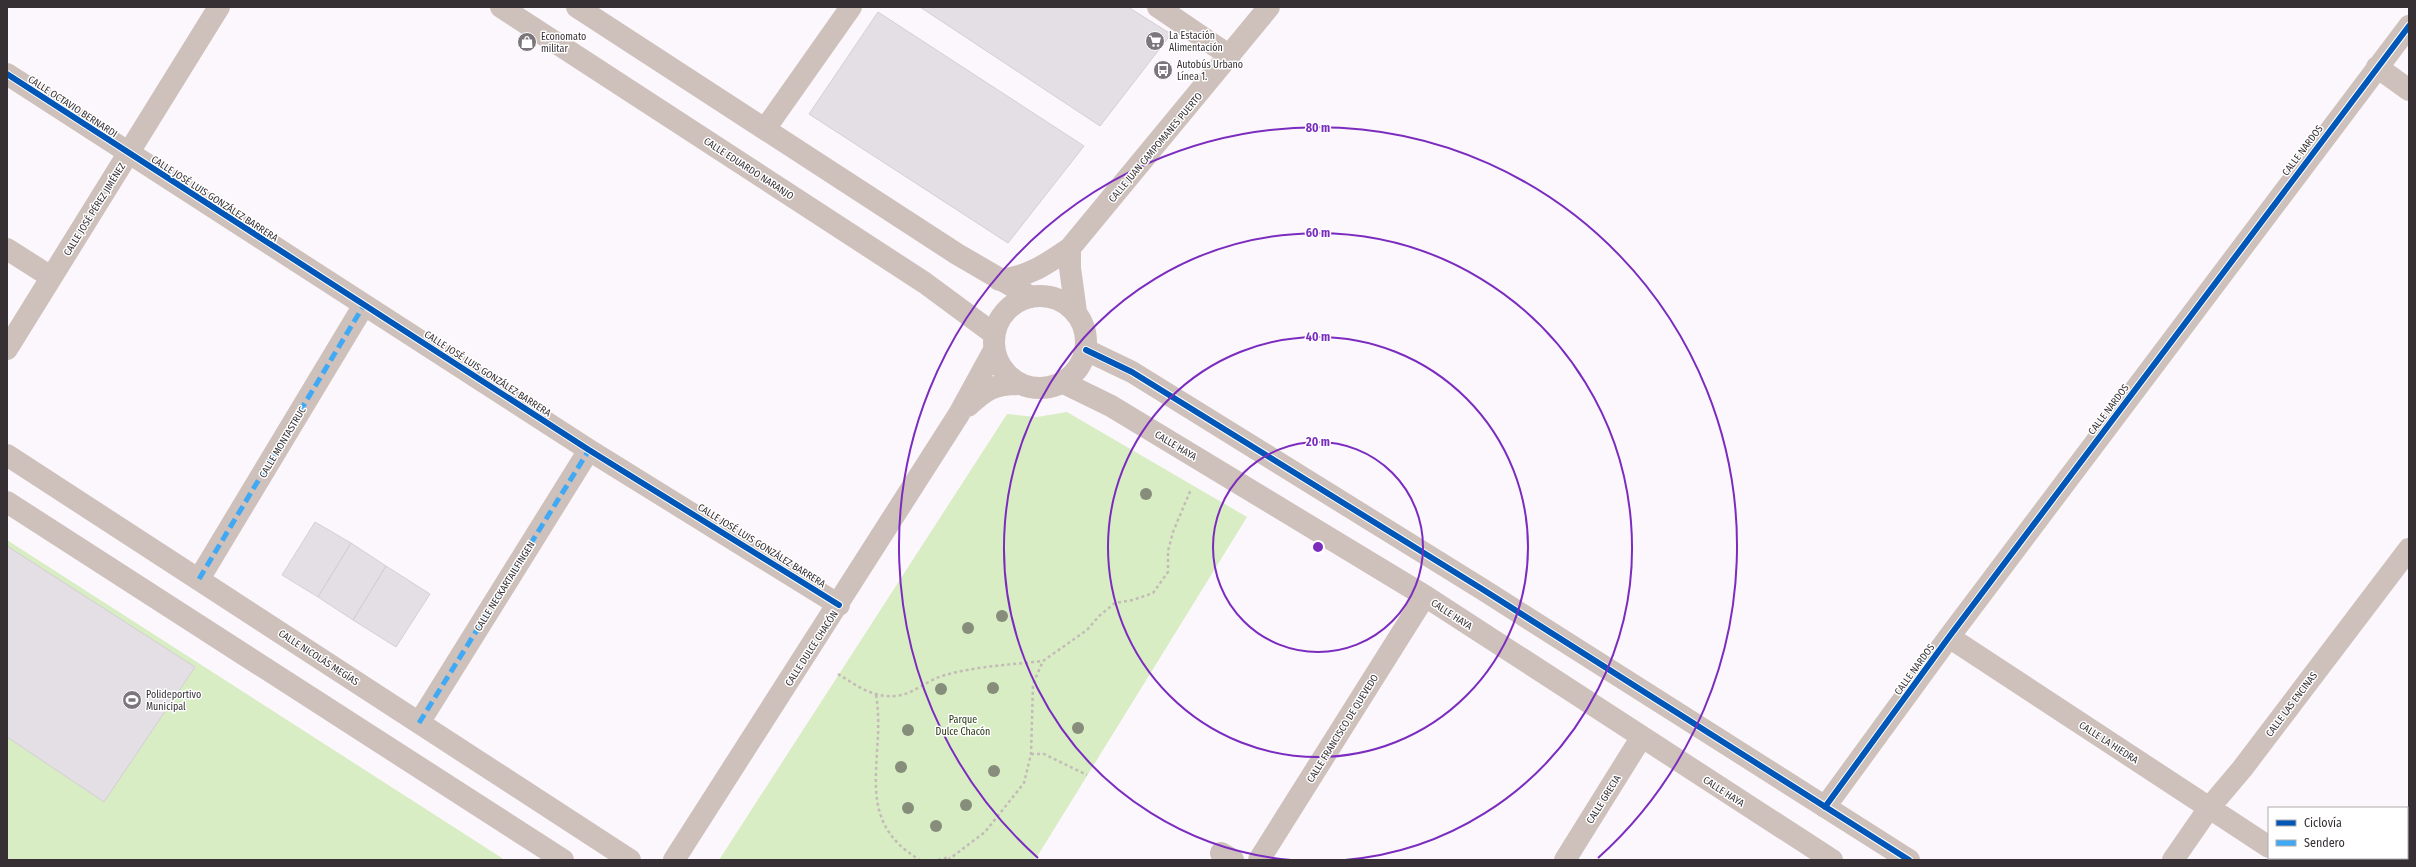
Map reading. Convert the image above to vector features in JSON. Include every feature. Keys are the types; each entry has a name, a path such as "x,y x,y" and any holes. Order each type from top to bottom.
{"street":[{"name":"CALLE EDUARDO NARANJO","path":"501,7 925,283 994,342"},
{"path":"577,7 1000,280 1031,296 1059,298 1076,312"},
{"path":"765,129 851,7"},
{"path":"1158,7 1230,56"},
{"name":"CALLE JOSÉ PÉREZ JIMÉNEZ","path":"7,349 128,154 212,9"},
{"name":"CALLE JUAN CAMPOMANES PUERTO","path":"1000,280 1018,278 1032,273 1070,248 1230,56 1263,9"},
{"name":"CALLE NARDOS","path":"1826,807 1949,637 2409,26"},
{"path":"2377,67 2409,90"},
{"name":"CALLE OCTAVIO BERNARDI","path":"7,74 128,154"},
{"name":"CALLE JOSÉ LUIS GONZÁLEZ BARRERA","path":"128,154 589,450 839,605"},
{"path":"1031,296 1018,301 1005,311 994,342 999,365 1006,375 1020,384 1035,389 1051,388 1064,383 1076,372 1086,350 1086,334 1076,312 1070,268 1070,248"},
{"path":"7,249 51,277"},
{"name":"CALLE MONTASTRUC","path":"199,580 364,305"},
{"name":"CALLE DULCE CHACÓN","path":"674,860 839,605 959,414 994,342"},
{"path":"1086,350 1132,372 1482,588 1909,860"},
{"name":"CALLE HAYA","path":"1064,383 1112,406 1425,596 1641,738 1832,860"},
{"name":"CALLE DULCE CHACÓN","path":"959,414 979,395 991,387 1001,384 1020,384"},
{"name":"CALLE NECKARTAILFINGEN","path":"419,723 589,450"},
{"name":"CALLE NICOLÁS MEGÍAS","path":"7,455 630,860"},
{"path":"7,502 563,860"},
{"name":"CALLE LAS ENCINAS","path":"2173,860 2209,808 2242,769 2409,549"},
{"name":"CALLE FRANCISCO DE QUEVEDO","path":"1259,860 1425,596"},
{"name":"CALLE LA HIEDRA","path":"1949,637 2268,846"},
{"name":"CALLE GRECIA","path":"1565,860 1641,738"}],"path":[{"path":"838,674 876,695 895,696 920,688 941,676 987,666 1043,661 1087,630 1115,602 1133,600 1153,593 1168,572 1168,551 1173,532 1192,486"},
{"path":"938,860 949,858 984,832 1002,812 1024,783 1031,754 1033,684 1043,661"},
{"path":"876,695 880,716 875,776 879,814 887,829 900,844 920,860"},
{"path":"1031,754 1044,754 1087,775"}],"green space":[{"name":"Parque Dulce Chacón","path":"1067,412 1247,517 1035,860 719,860 1007,414 1037,417"},
{"name":"Polideportivo Municipal","path":"7,540 505,860 7,860"}],"building":[{"path":"920,7 1128,7 1171,34 1100,126"},
{"path":"878,12 1084,146 1008,243 809,114"},
{"path":"315,522 351,543 318,597 282,575"},
{"path":"351,543 386,566 353,620 318,597"},
{"path":"7,546 195,667 104,802 7,737"},
{"path":"386,566 430,594 396,647 353,620"}],"marked path":[{"path":"199,579 364,305"},
{"path":"419,723 589,450"}],"cycle path":[{"path":"1825,807 1949,637 2409,26"},
{"path":"7,74 589,450 839,605"},
{"path":"1086,350 1132,372 1482,589 1909,860"}],"place":[{"name":"La Estación Alimentación","path":"1155,41"},
{"name":"Economato militar","path":"527,42"},
{"name":"Autobús Urbano Línea 1.","path":"1163,70"},
{"name":"Polideportivo Municipal","path":"132,700"}]}
